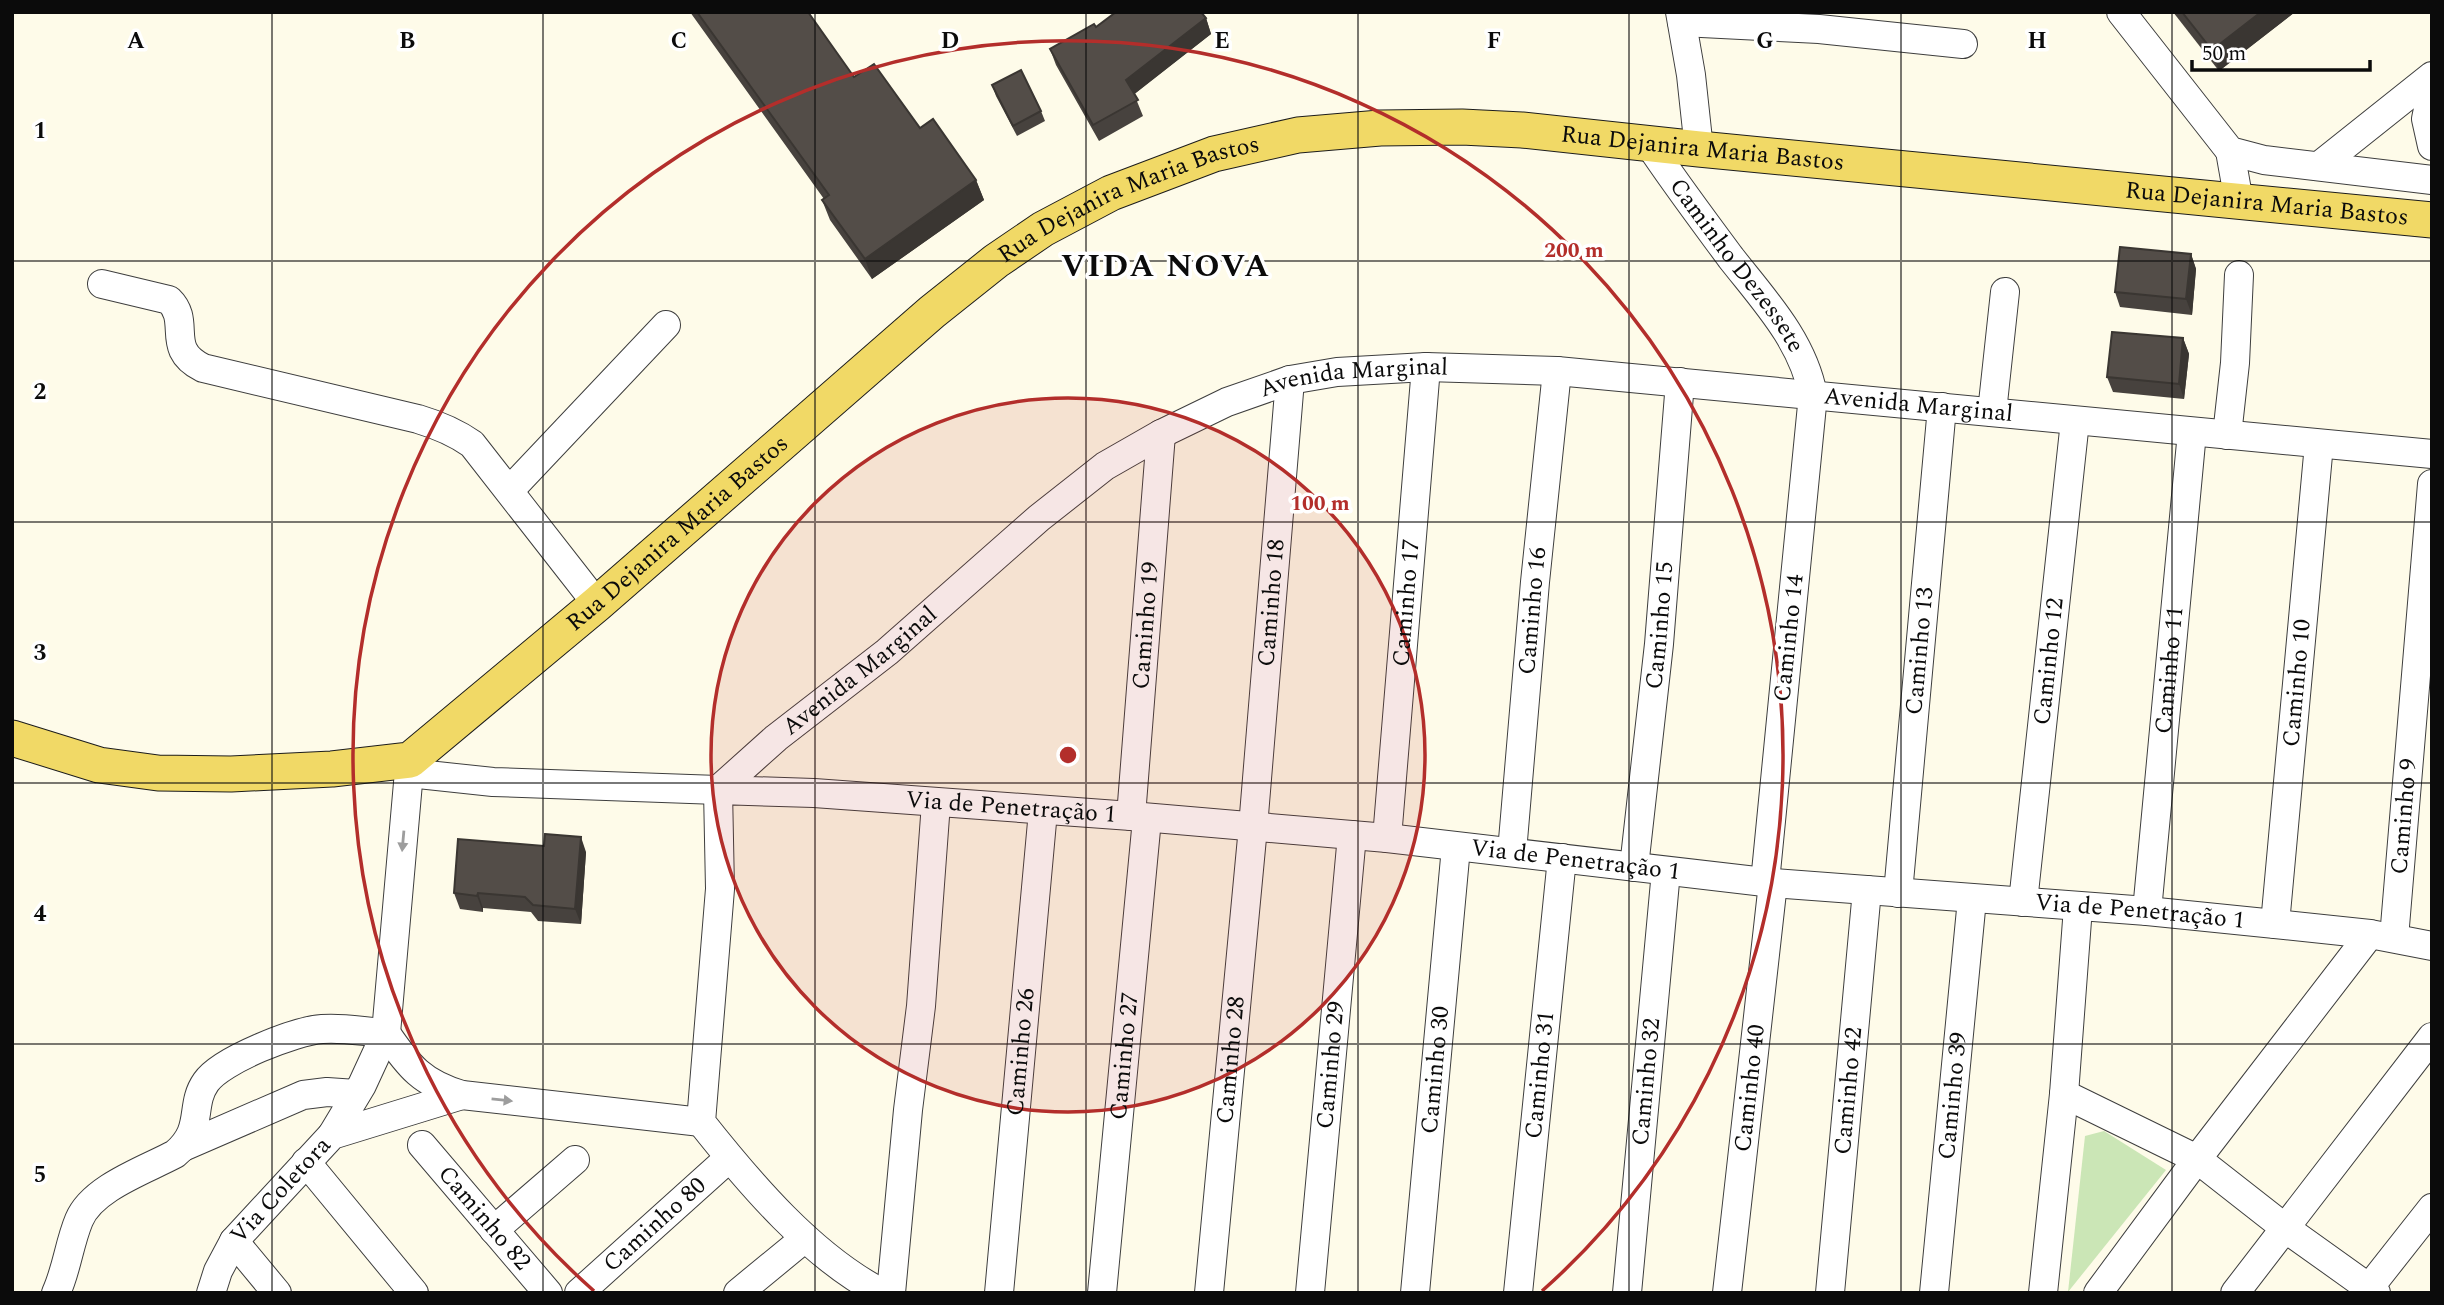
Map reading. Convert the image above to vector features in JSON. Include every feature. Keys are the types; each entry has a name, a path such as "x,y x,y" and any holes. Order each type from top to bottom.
{"main road":[{"name":"Rua Dejanira Maria Bastos","path":"409,766 932,312 996,261 1043,229 1111,192 1214,154 1298,135 1380,128 1462,127 1522,130 2432,220"},
{"path":"12,738 99,765 158,773 231,774 409,766"}],"street":[{"path":"2121,12 2230,151 2239,202"},
{"path":"1699,149 1681,17 1962,44"},
{"path":"2319,166 2432,76"},
{"path":"2432,89 2426,119 2432,146"},
{"name":"Caminho Dezessete","path":"1649,144 1683,194 1791,337 1809,374 1813,395"},
{"path":"2230,151 2257,158 2432,180"},
{"path":"2227,435 2235,363 2239,275"},
{"path":"102,284 169,300 178,312 182,349 192,363 203,368 440,425 472,444 597,604"},
{"path":"1992,412 2005,292"},
{"path":"510,490 667,325"},
{"name":"Caminho 17","path":"1387,838 1426,367"},
{"name":"Avenida Marginal","path":"718,790 776,738 887,652 1039,518 1105,466 1161,434 1227,402 1290,380 1375,368 1557,371 2432,454"},
{"name":"Caminho 16","path":"1512,852 1535,582 1557,371"},
{"name":"Caminho 18","path":"1253,827 1290,380"},
{"name":"Caminho 15","path":"1634,867 1659,644 1680,382"},
{"name":"Caminho 14","path":"1769,882 1813,395"},
{"name":"Caminho 13","path":"1898,893 1942,407"},
{"name":"Caminho 12","path":"2023,902 2075,421"},
{"name":"Caminho 11","path":"2147,911 2192,432"},
{"name":"Caminho 19","path":"1139,817 1161,434"},
{"name":"Caminho 10","path":"2275,924 2319,444"},
{"name":"Caminho 9","path":"2382,936 2432,484"},
{"path":"332,1135 386,1033 409,766 507,782 718,790 720,889 701,1122 729,1158 805,1238 858,1280 882,1293"},
{"name":"Via de Penetração 1","path":"718,790 801,793 1139,817 1387,838 1769,882 2147,911 2275,924 2382,936 2432,946"},
{"path":"891,1293 908,1110 921,1006 936,803"},
{"name":"Caminho 26","path":"999,1293 1043,811"},
{"name":"Caminho 27","path":"1102,1293 1139,817"},
{"name":"Caminho 28","path":"1209,1293 1253,827"},
{"name":"Caminho 29","path":"1310,1293 1352,835"},
{"name":"Caminho 30","path":"1415,1293 1455,846"},
{"name":"Caminho 31","path":"1518,1293 1562,858"},
{"name":"Caminho 32","path":"1627,1293 1666,871"},
{"name":"Caminho 40","path":"1727,1293 1769,882"},
{"name":"Caminho 42","path":"1830,1293 1867,890"},
{"name":"Caminho 39","path":"1934,1293 1972,899"},
{"path":"2043,1293 2064,1094 2078,906"},
{"path":"2098,1293 2197,1159 2382,936"},
{"path":"56,1293 78,1222 90,1201 183,1147 192,1133 205,1083 218,1069 257,1049 317,1029 386,1033"},
{"path":"386,1033 405,1062 422,1079 443,1090 461,1095 701,1122"},
{"path":"2235,1293 2432,1037"},
{"path":"183,1147 303,1095 327,1092 356,1094"},
{"path":"2064,1094 2197,1159 2370,1291 2432,1208"},
{"name":"Via Coletora","path":"211,1293 218,1271 234,1241 332,1135 461,1095"},
{"name":"Caminho 82","path":"422,1145 548,1293"},
{"name":"Caminho 80","path":"579,1293 729,1158"},
{"path":"494,1230 575,1160"},
{"path":"306,1162 411,1292"},
{"path":"738,1293 805,1238"},
{"path":"234,1241 277,1293"}],"green space":[{"path":"2104,1131 2166,1170 2068,1292 2085,1136"}],"building":[{"path":"697,12 808,12 854,77 874,64 920,128 933,119 976,180 865,259 822,200 829,195"},
{"path":"1116,12 1201,12 1206,18 1126,80 1138,100 1093,125 1050,49 1094,24 1096,27"},
{"path":"2182,12 2261,12 2212,50"},
{"path":"1021,70 1041,111 1013,126 992,85"},
{"path":"2120,247 2191,254 2186,299 2115,292"},
{"path":"2112,332 2183,338 2179,384 2107,377"},
{"path":"545,834 581,837 575,909 533,905 525,897 454,893 458,839 544,846"}],"district":[{"name":"VIDA NOVA","path":"1166,266"}]}
